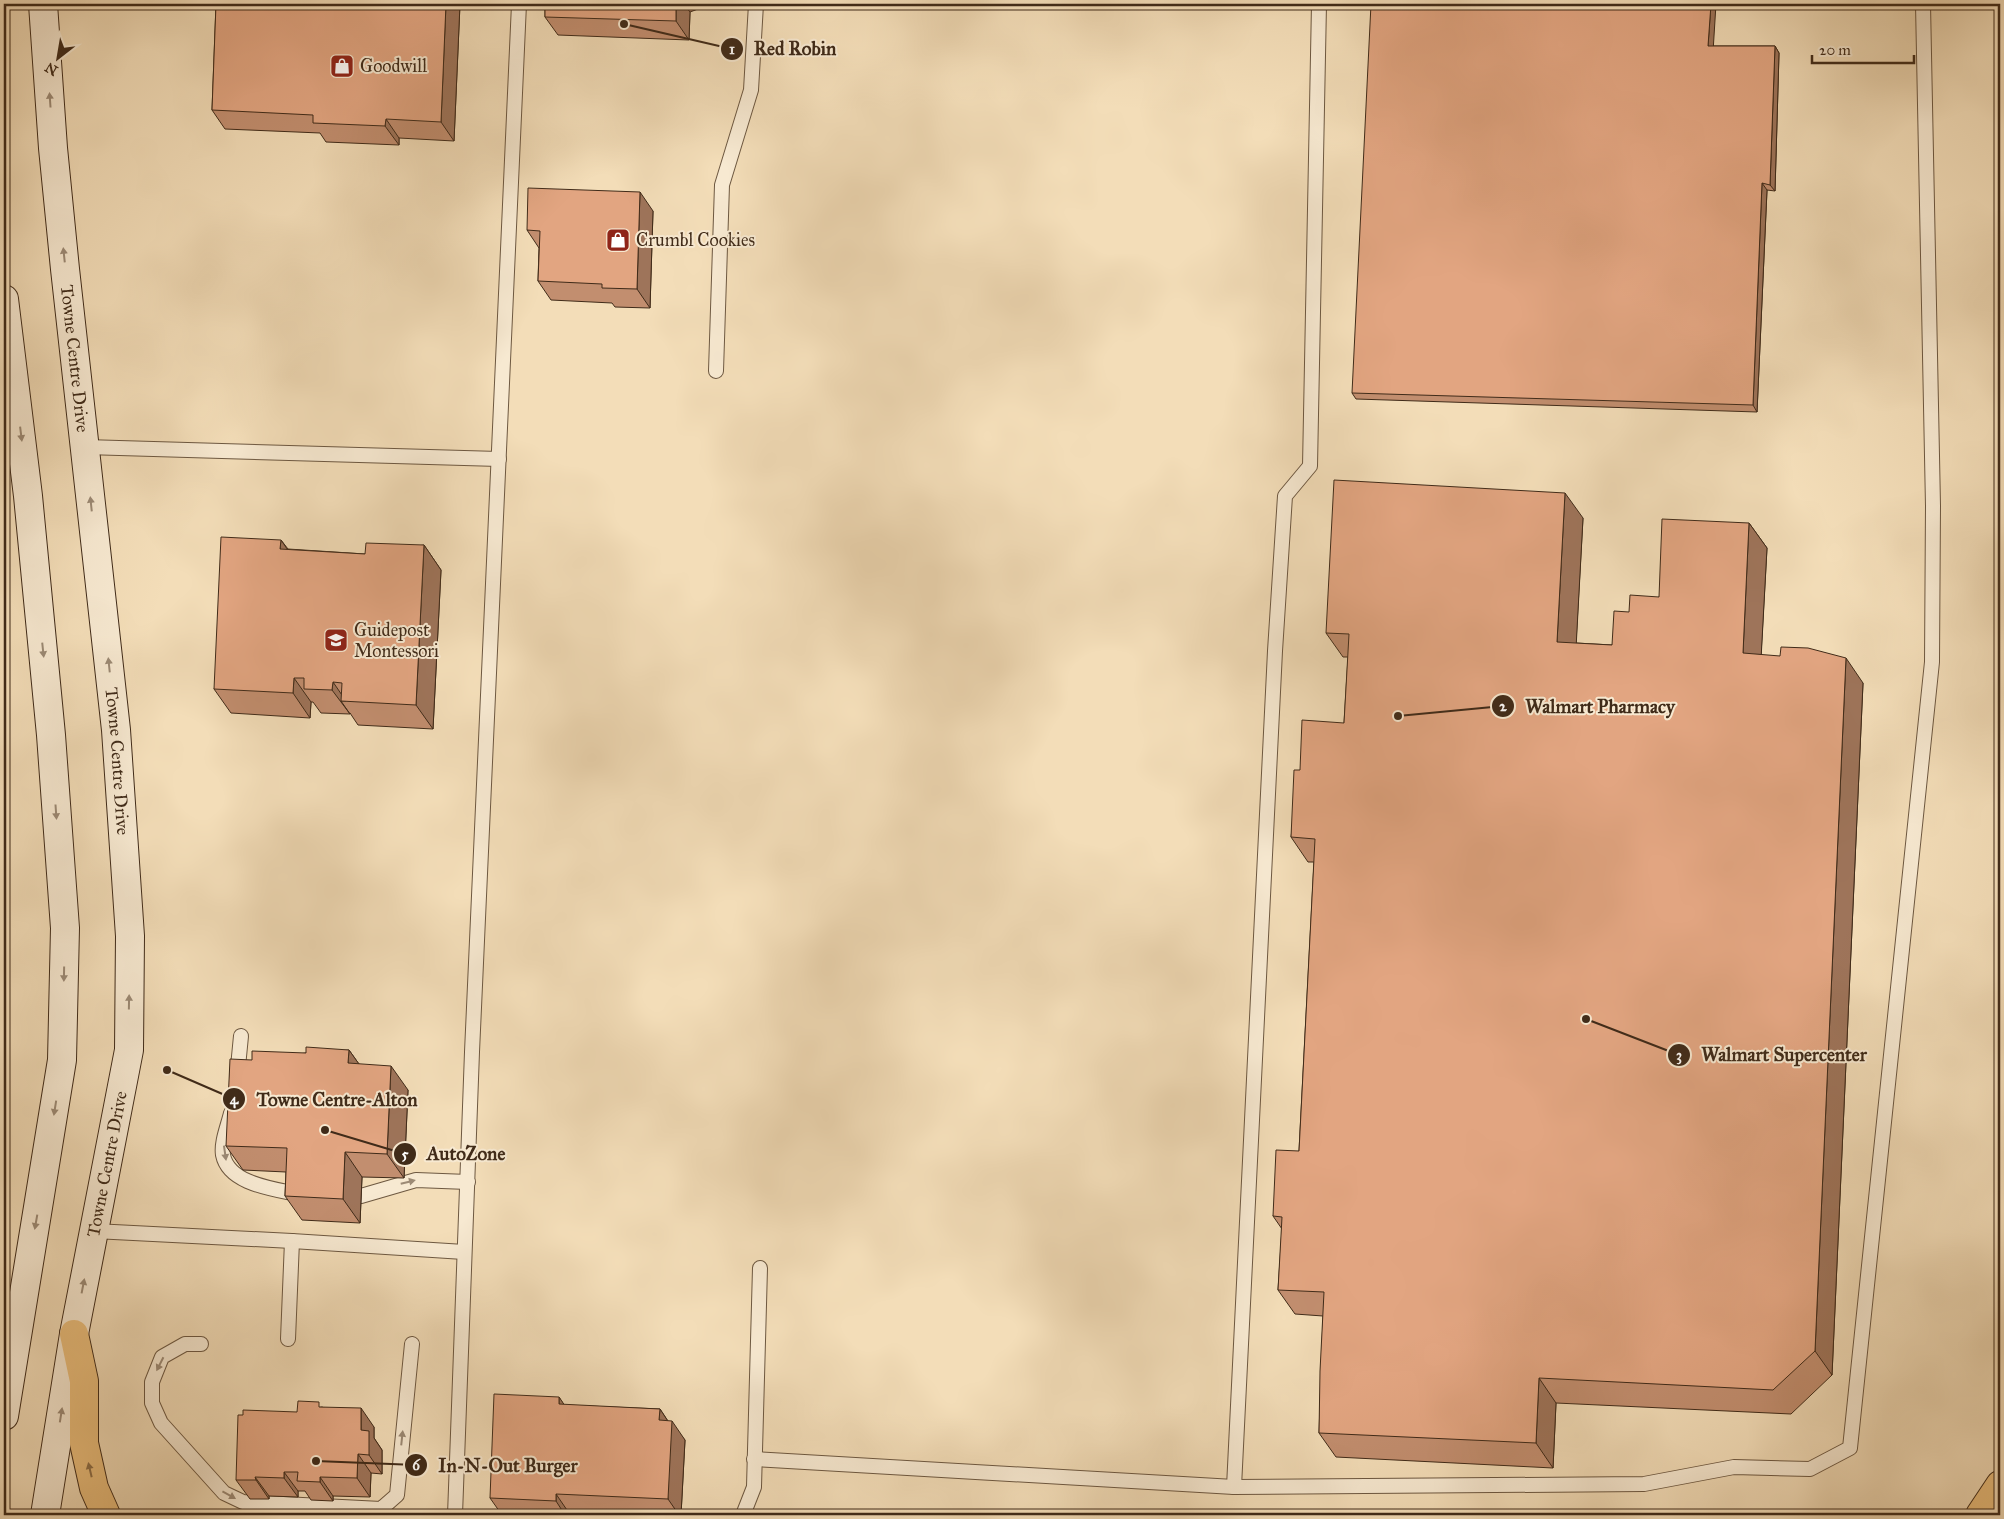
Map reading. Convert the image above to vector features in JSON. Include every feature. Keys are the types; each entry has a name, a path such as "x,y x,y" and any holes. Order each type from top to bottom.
{"main road":[{"name":"Towne Centre Drive","path":"43,4 55,167 116,730 130,936 129,1050 74,1334 45,1515"},
{"path":"4,299 28,496 51,735 65,928 62,1060 4,1416"},
{"path":"74,1334 84,1381 84,1443 94,1488 106,1515"},
{"path":"1980,1515 2000,1484"}],"lane":[{"path":"455,1515 464,1252 519,4"},
{"path":"716,371 722,185 751,90 756,4"},
{"path":"1234,1487 1283,514 1285,496 1310,466 1319,4"},
{"path":"754,1459 1234,1487 1644,1484 1734,1467 1810,1469 1850,1448 1932,662 1933,496 1923,4"},
{"path":"85,447 499,459"},
{"path":"241,1036 235,1096 224,1142 224,1155 230,1171 242,1180 303,1196"},
{"path":"361,1196 416,1180 468,1182"},
{"path":"94,1231 292,1240 464,1252"},
{"path":"288,1338 292,1240"},
{"path":"744,1515 754,1487 760,1268"},
{"path":"200,1344 185,1344 162,1357 152,1382 152,1403 160,1424 224,1494 243,1502 381,1509 397,1495 412,1344"}],"building":[{"name":"Goodwill","path":"216,4 446,4 441,122 386,119 385,126 313,123 313,115 212,110"},
{"path":"545,4 676,4 676,21 545,17"},
{"path":"1371,4 1711,4 1708,46 1775,46 1770,185 1762,183 1753,405 1352,393"},
{"path":"528,188 640,192 637,289 602,288 602,284 538,281 540,231 527,230"},
{"path":"1334,480 1565,493 1557,642 1612,645 1614,611 1629,612 1630,595 1659,597 1662,519 1749,523 1743,653 1780,656 1781,647 1808,648 1846,658 1815,1351 1773,1390 1539,1378 1536,1443 1319,1433 1324,1292 1278,1290 1282,1217 1273,1216 1276,1150 1299,1151 1315,839 1291,837 1294,770 1300,770 1302,720 1344,723 1349,634 1326,633"},
{"name":"Guidepost Montessori","path":"221,537 281,540 280,549 365,554 366,543 424,545 416,705 341,701 342,683 333,682 332,690 304,689 304,678 294,678 293,693 214,689"},
{"path":"306,1047 349,1050 348,1063 391,1066 387,1154 345,1152 343,1199 285,1196 287,1148 226,1146 230,1059 252,1060 252,1051 306,1053"},
{"path":"494,1394 559,1397 559,1404 660,1409 659,1420 672,1421 668,1499 556,1494 556,1501 490,1498"},
{"path":"298,1401 319,1402 319,1407 361,1408 361,1430 369,1431 369,1455 358,1454 357,1478 320,1477 320,1482 297,1481 298,1472 284,1472 284,1478 255,1477 256,1480 236,1480 238,1415 243,1415 243,1410 297,1412"}],"place":[{"name":"Red Robin","path":"624,24"},
{"name":"Goodwill","path":"342,66"},
{"name":"Crumbl Cookies","path":"618,240"},
{"name":"Guidepost Montessori","path":"336,640"},
{"name":"Walmart Pharmacy","path":"1398,716"},
{"name":"Walmart Supercenter","path":"1586,1019"},
{"name":"Towne Centre-Alton","path":"167,1070"},
{"name":"AutoZone","path":"325,1130"},
{"name":"In-N-Out Burger","path":"316,1461"}]}
